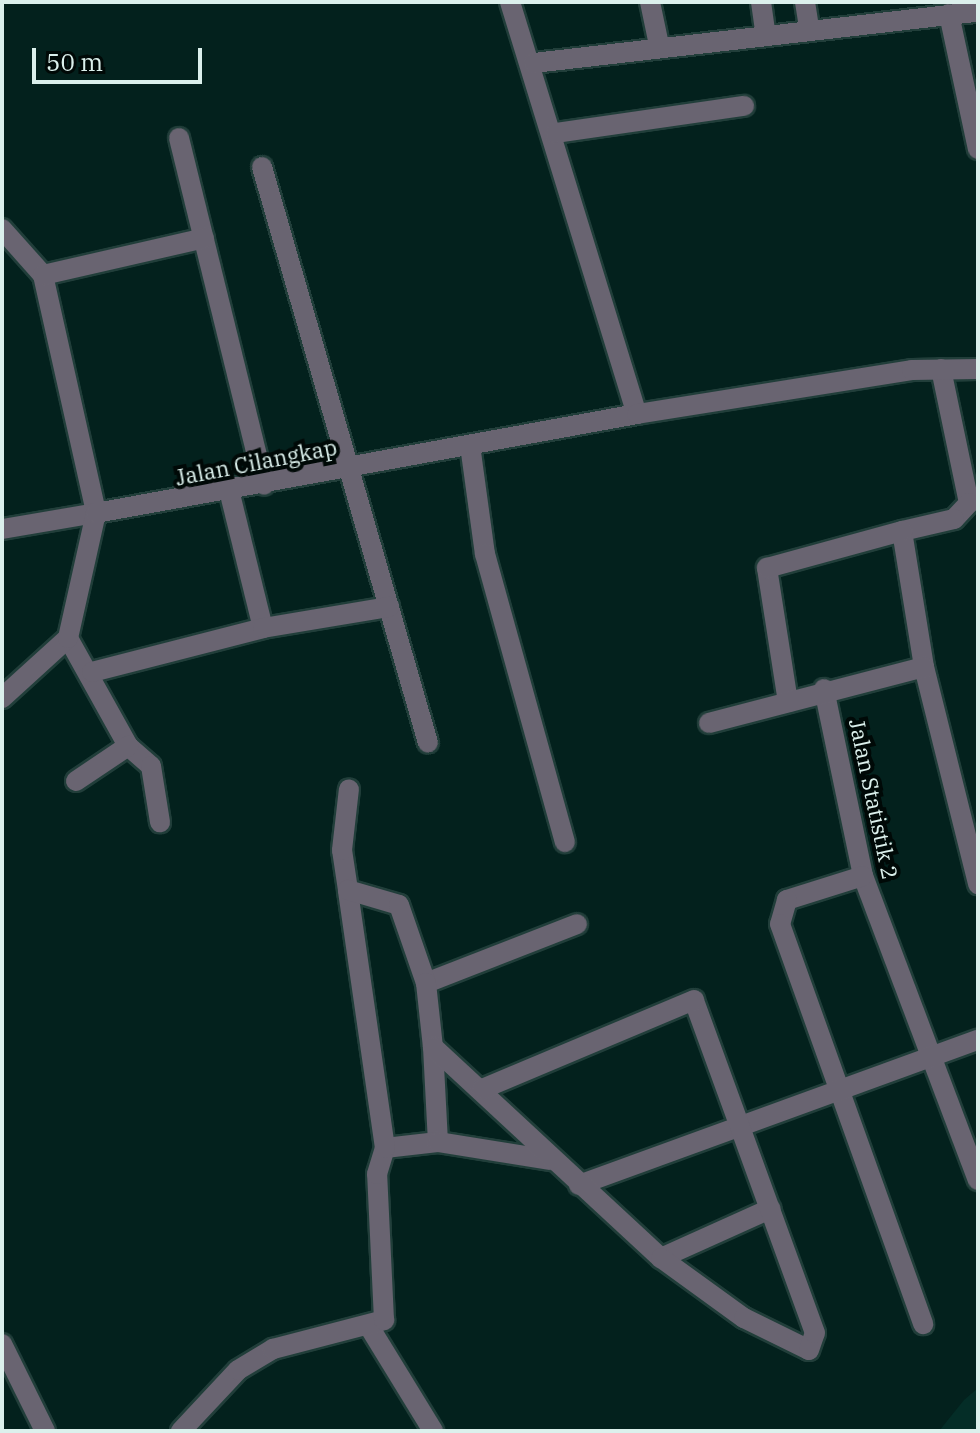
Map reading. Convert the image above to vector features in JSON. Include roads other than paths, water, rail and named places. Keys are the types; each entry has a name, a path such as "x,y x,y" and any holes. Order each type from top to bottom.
{"street":[{"path":"650,2 659,45"},
{"path":"761,2 765,31"},
{"path":"805,2 809,26"},
{"path":"518,5 637,414"},
{"path":"534,63 765,31 978,12"},
{"path":"949,14 978,147"},
{"path":"556,133 744,106"},
{"path":"179,138 264,485"},
{"path":"262,167 428,743"},
{"path":"2,233 43,275 96,513 68,638 2,698"},
{"path":"43,275 204,238"},
{"path":"788,702 767,568 954,519 969,503 941,369"},
{"name":"Jalan Cilangkap","path":"2,529 230,494 349,468 637,414 941,369 978,369"},
{"path":"470,445 485,554 565,842"},
{"path":"230,494 263,628"},
{"path":"902,531 924,667 978,884"},
{"path":"92,672 263,628 389,607"},
{"path":"68,638 92,672 128,746 151,766 160,822"},
{"path":"709,723 824,689 924,667"},
{"name":"Jalan Statistik 2","path":"824,689 863,876 978,1180"},
{"path":"76,781 128,746"},
{"path":"181,1431 216,1389 273,1349 370,1328 384,1320 377,1174 385,1148 342,850 349,789"},
{"path":"863,876 780,909 839,1088 923,1324"},
{"path":"348,890 399,905 426,983 438,1142"},
{"path":"426,983 577,924"},
{"path":"433,1047 482,1089 551,1160 661,1258 744,1318 809,1350 815,1333 742,1122 694,1000 482,1089"},
{"path":"579,1185 742,1122 932,1053 978,1040"},
{"path":"385,1148 438,1142 551,1160"},
{"path":"661,1258 770,1209"},
{"path":"370,1328 433,1431"},
{"path":"2,1344 45,1431"}]}
